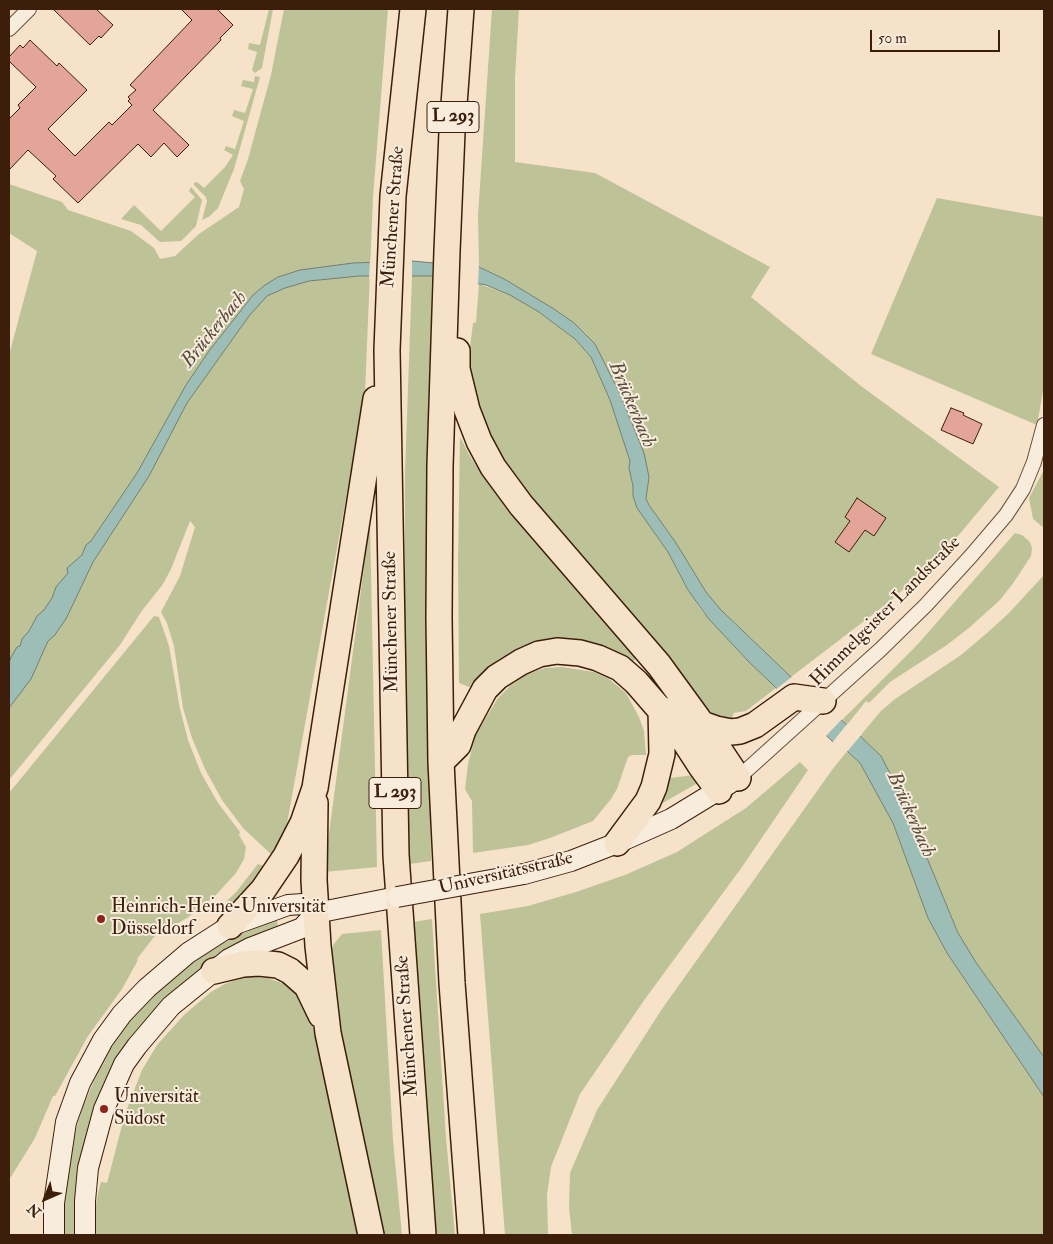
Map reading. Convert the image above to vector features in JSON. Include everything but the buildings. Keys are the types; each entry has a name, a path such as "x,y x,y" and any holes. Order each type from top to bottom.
{"highway":[{"name":"Münchener Straße","path":"413,9 393,196 387,350 396,855 423,1235"},
{"name":"L 293","path":"461,9 446,251 452,320 440,523 439,617 441,762 453,992 471,1235"},
{"path":"452,320 457,369 467,410 479,441 493,467 521,505 659,665 702,724 728,784"},
{"path":"230,926 263,890 283,861 303,823 315,788 381,371 387,350"},
{"path":"441,762 458,745 463,730 485,689 508,669 539,654 557,651 580,653 620,668 636,682 676,728 700,766 728,784"},
{"path":"702,724 731,732 747,729 794,697 823,701"},
{"path":"617,843 648,800 654,787 662,754 661,710"},
{"path":"315,788 314,880 328,1033 371,1235"},
{"path":"214,971 243,964 259,963 278,965 290,971 307,986 312,994 328,1033"}],"street":[{"path":"9,29 30,9"},
{"name":"Himmelgeister Landstraße","path":"728,784 778,743 881,649 926,605 971,556 1006,515 1023,488 1034,462 1044,425"},
{"name":"Universitätsstraße","path":"316,913 524,874 571,861 671,819 728,784"},
{"path":"54,1235 54,1204 66,1122 80,1083 103,1040 122,1014 159,977 188,953 230,926 288,905 303,904 316,913 302,928 250,948 229,959 171,1006 148,1032 124,1064 104,1109 88,1168 85,1201 85,1235"}],"green space":[{"path":"269,9 273,9 262,68 255,73 252,70 257,52 248,49 249,43 260,45"},
{"path":"284,9 388,9 373,197 365,394 284,840 273,856 243,828 222,800 205,769 192,738 183,708 174,646 167,623 161,612 180,576 195,527 190,521 163,584 141,612 120,645 9,780 9,355 37,251 9,233 9,184 62,202 68,210 131,231 154,248 160,259 175,256 199,234 239,207 244,189 240,181 248,159 271,75"},
{"path":"492,9 519,9 515,78 515,162 595,173 770,267 751,297 861,386 999,487 942,555 889,602 791,677 720,609 706,592 676,543 649,505 646,499 649,477 586,334 554,309 506,280 479,267 478,215"},
{"path":"255,76 260,77 234,169 218,208 210,216 202,220 207,201 206,197 194,183 197,182 204,188 225,167 233,155 224,150 226,146 235,149 244,121 232,116 234,110 245,113 253,89 241,86 243,80 254,82"},
{"path":"191,187 202,200 196,226 181,241 160,242 141,225 121,219 134,205 161,231 195,197 189,191"},
{"path":"937,198 1044,217 1044,386 1037,425 871,354"},
{"path":"412,276 432,276 426,567 431,861 409,864 405,635 405,473"},
{"path":"479,284 510,295 539,312 575,339 591,357 610,400 630,461 629,468 633,496 637,508 668,552 688,590 702,611 776,688 746,711 734,713 730,723 705,707 524,490 481,428 468,364 473,323 476,322"},
{"path":"460,437 484,478 638,657 632,662 611,649 584,640 546,640 520,647 499,659 488,668 472,688 459,683"},
{"path":"1044,470 1044,528 1033,519 1029,498"},
{"path":"370,522 377,867 324,872"},
{"path":"1015,533 1022,535 1030,542 1032,548 1031,556 1000,600 947,645 890,682 869,703 866,701 847,725 842,720 918,644"},
{"path":"1044,575 1044,1057 977,964 958,933 901,795 881,756 860,736 881,711 895,699 961,655 987,633 1008,614"},
{"name":"Heinrich-Heine-Universität Düsseldorf","path":"154,616 159,617 169,646 180,709 188,740 201,773 218,803 240,832 239,835 246,847 244,859 236,873 215,896 187,918 154,937 137,959 122,989 88,1036 55,1096 53,1096 35,1138 9,1180 9,793"},
{"path":"562,667 594,672 609,679 626,693 644,731 646,755 632,755 628,757 617,789 593,821 528,845 473,853 472,801 465,789 468,764 476,734 498,698 510,686 528,674 545,668"},
{"path":"847,751 860,763 893,823 928,918 947,953 1044,1097 1044,1235 572,1235 569,1207 570,1173 597,1110 662,1009"},
{"path":"800,762 808,770 742,867 645,999 580,1094 551,1167 547,1195 548,1235 505,1235 480,914 528,906 576,892 625,875 677,852 746,808"},
{"path":"694,775 703,780 660,803 670,778"},
{"path":"258,864 267,867 253,885 220,914 218,910 236,892"},
{"path":"277,919 278,929 206,966 177,988 157,1007 100,1096 90,1121 84,1145 76,1235 63,1235 63,1205 73,1140 83,1106 99,1070 114,1043 146,1001 196,959 235,937"},
{"path":"432,919 446,1138 455,1235 435,1235 420,1072 413,922"},
{"path":"381,930 393,1140 402,1235 381,1235 329,964 333,945 342,934"},
{"path":"245,976 267,978 291,986 309,1008 357,1235 94,1235 95,1209 101,1182 107,1183 125,1114 142,1070 157,1045 184,1015 211,992"}],"water":[{"path":"412,261 479,267 506,280 554,309 574,323 595,344 621,396 644,453 649,477 646,499 649,505 676,543 706,592 720,609 791,677 881,756 901,795 958,933 977,964 1044,1057 1044,1097 947,953 928,918 893,823 860,763 833,742 749,662 708,618 688,590 668,552 637,508 633,496 629,468 630,461 610,400 591,357 575,339 539,312 510,295 486,285 432,276 359,276 309,281 267,296 249,316 187,403 149,476 93,562 66,619 48,641 31,679 9,708 9,663 11,657 17,647 20,646 22,639 37,616 44,610 52,598 56,587 68,573 67,568 82,555 86,545 91,541 137,473 186,385 209,351 253,295 278,277 300,270 353,263"}],"pier":[{"path":"412,259 412,278 369,279 370,260"},
{"path":"433,260 479,264 478,286 432,278"},
{"path":"793,676 843,718 825,737 775,690"},
{"path":"848,723 862,734 846,753 831,744"}],"place":[{"name":"Heinrich-Heine-Universität Düsseldorf","path":"101,919"},
{"name":"Universität Südost","path":"104,1109"}],"water label":[{"name":"Brückerbach","path":"215,330"},
{"name":"Brückerbach","path":"631,405"},
{"name":"Brückerbach","path":"910,815"}]}
